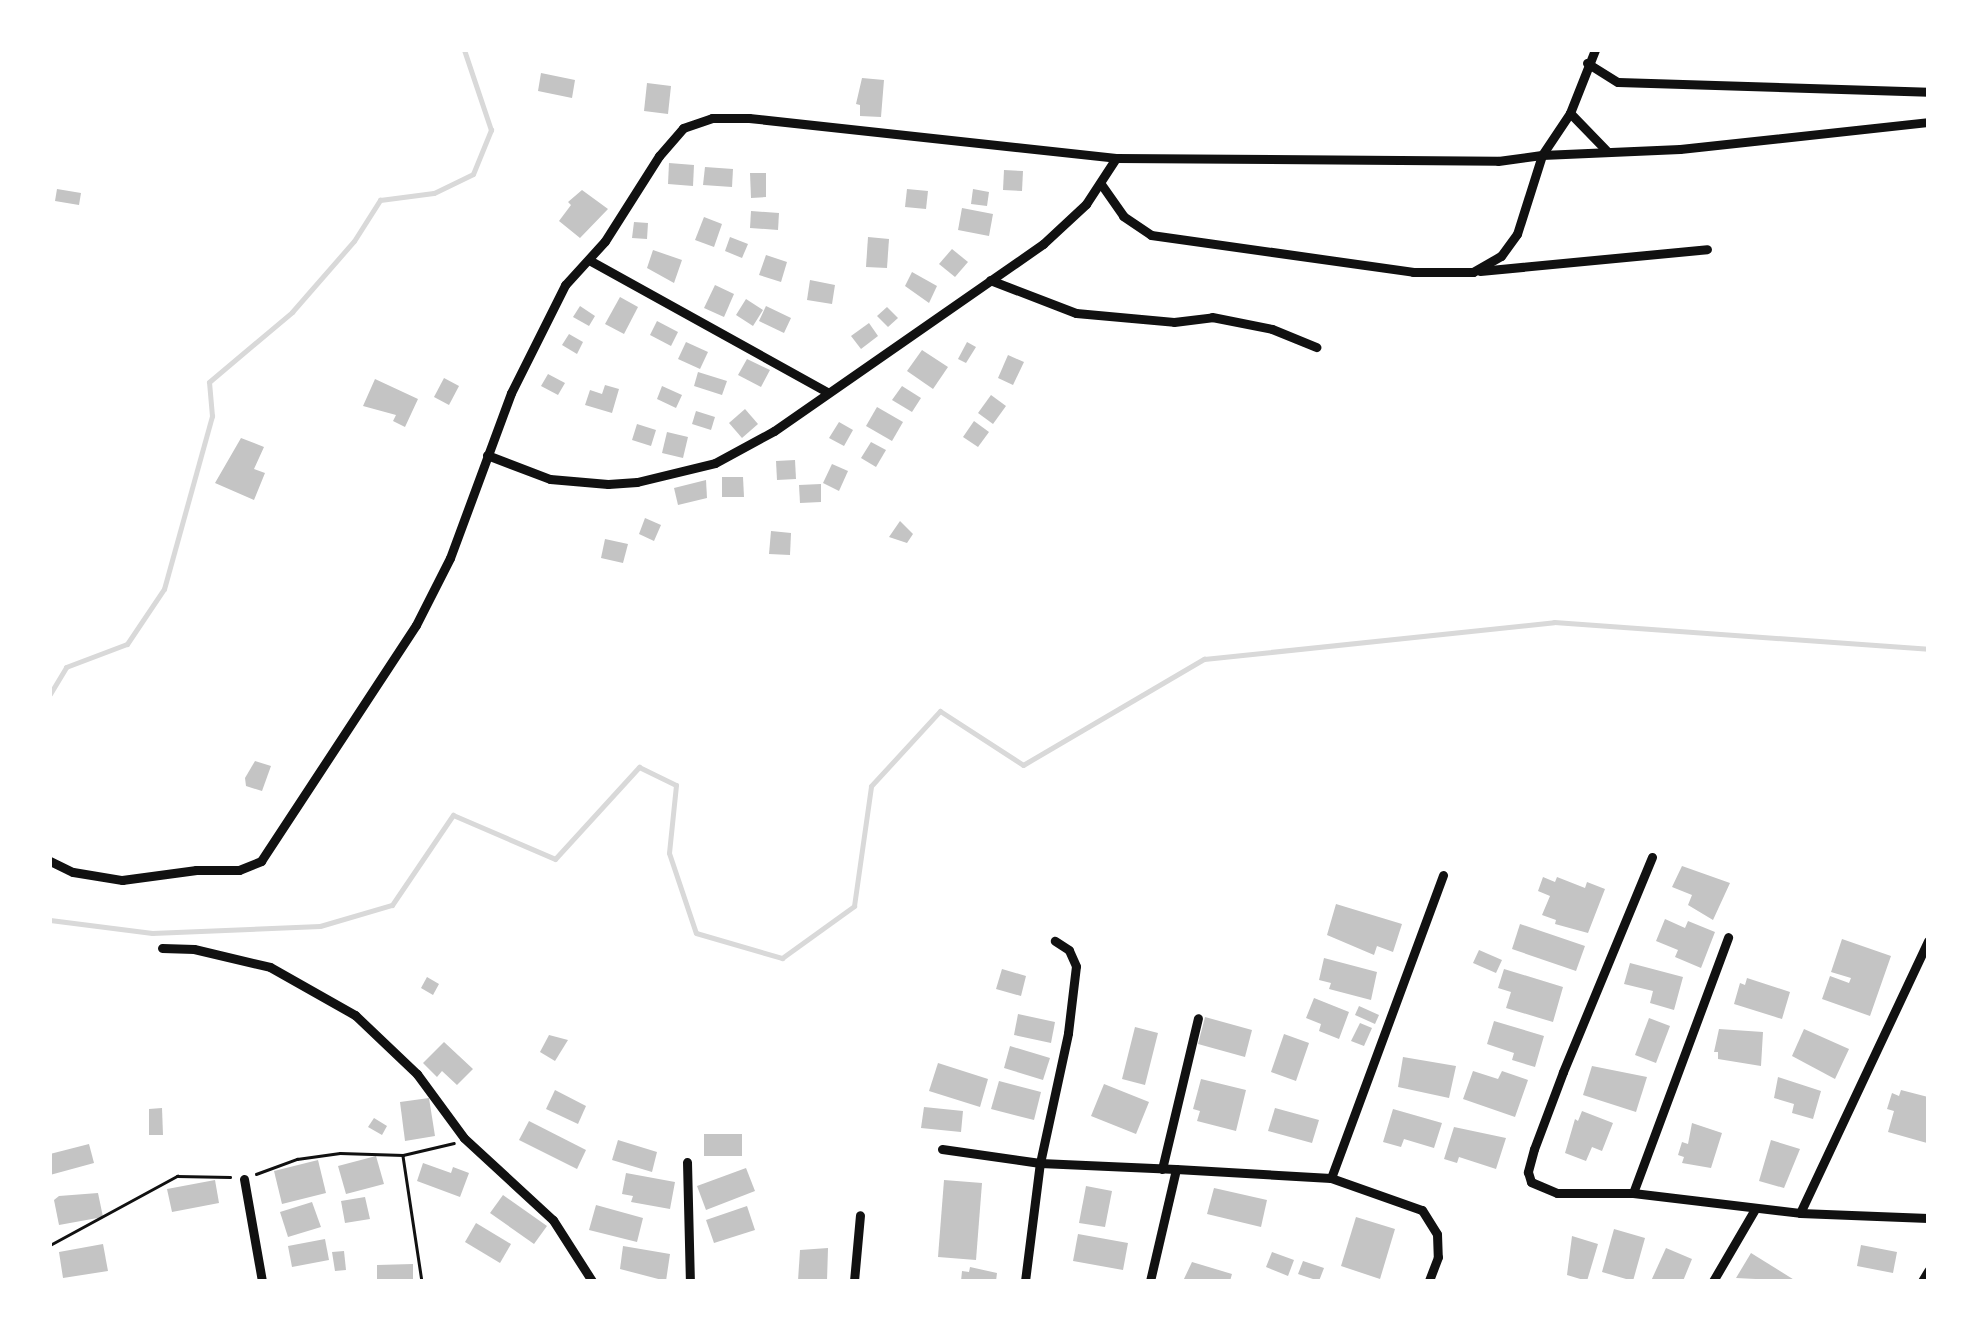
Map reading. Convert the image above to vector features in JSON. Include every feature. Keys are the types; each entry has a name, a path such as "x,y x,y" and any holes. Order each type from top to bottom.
{"street":[{"path":"1472,272 1501,256 1517,234 1542,155 1570,113 1595,50"},
{"path":"1587,63 1608,78 1637,84 1928,92"},
{"path":"1570,113 1608,151"},
{"path":"50,861 73,872 122,880 196,870 239,870 261,861 416,626 450,558 510,393 556,301 589,260 673,137 697,121 749,118 1116,158 1498,161 1542,155 1680,149 1928,122"},
{"path":"487,455 550,479 637,482 715,462 774,431 1043,244 1101,184 1116,158"},
{"path":"1101,184 1123,216 1151,235 1412,272 1472,272 1707,249"},
{"path":"589,260 827,392"},
{"path":"990,280 1076,313 1174,322 1212,317 1272,328 1316,346"},
{"path":"1652,857 1597,982 1528,1172 1540,1188 1556,1193 1632,1193 1800,1213 1928,1218"},
{"path":"1331,1178 1442,874"},
{"path":"1632,1193 1728,936"},
{"path":"1025,1281 1040,1163 1068,1034 1076,966 1069,950 1055,941"},
{"path":"1800,1213 1928,941"},
{"path":"162,948 194,950 270,967 315,989 388,1044 464,1138 553,1220 592,1281"},
{"path":"1162,1169 1198,1018"},
{"path":"942,1148 1040,1163 1331,1178 1422,1210 1437,1234 1438,1256 1428,1281"},
{"path":"686,1162 690,1281"},
{"path":"1150,1281 1176,1169"},
{"path":"244,1179 262,1281"},
{"path":"1713,1281 1755,1209"},
{"path":"854,1281 860,1214"},
{"path":"1922,1281 1928,1271"}],"path":[{"path":"50,1245 177,1176 209,1173 244,1179 297,1159 403,1154 446,1147 464,1138"},
{"path":"403,1154 422,1281"}],"building":[{"path":"541,73 575,80 572,98 538,91"},
{"path":"862,78 884,80 881,117 860,116 860,105 856,104"},
{"path":"647,83 671,86 668,114 644,111"},
{"path":"669,163 694,165 693,186 668,184"},
{"path":"705,167 733,169 732,187 703,185"},
{"path":"1004,170 1023,171 1022,191 1003,190"},
{"path":"750,173 766,173 766,197 751,198"},
{"path":"57,189 81,193 79,205 55,201"},
{"path":"907,189 928,191 926,209 905,207"},
{"path":"973,189 989,192 987,206 971,204"},
{"path":"582,190 608,209 580,238 559,221 571,205 568,202"},
{"path":"962,208 993,214 989,236 958,230"},
{"path":"751,211 779,213 778,230 750,228"},
{"path":"704,217 722,224 714,247 695,240"},
{"path":"634,222 648,223 647,239 632,238"},
{"path":"730,237 748,244 742,258 725,251"},
{"path":"868,237 889,239 887,268 866,267"},
{"path":"952,249 968,262 955,277 939,264"},
{"path":"653,250 682,260 674,283 647,268"},
{"path":"766,255 787,262 781,282 759,275"},
{"path":"912,272 937,286 929,303 905,286"},
{"path":"810,280 835,285 832,304 807,300"},
{"path":"715,285 734,294 724,317 704,308"},
{"path":"620,297 638,307 624,334 605,324"},
{"path":"746,299 763,310 753,326 736,315"},
{"path":"580,306 595,316 589,326 573,317"},
{"path":"766,306 791,318 784,333 759,321"},
{"path":"887,307 898,318 888,327 877,316"},
{"path":"657,321 678,332 671,346 650,335"},
{"path":"869,323 878,336 861,349 851,336"},
{"path":"569,334 583,342 577,354 562,345"},
{"path":"686,342 708,352 700,369 678,359"},
{"path":"967,342 976,347 966,363 958,359"},
{"path":"922,350 948,367 933,389 907,371"},
{"path":"1008,355 1024,362 1013,385 998,378"},
{"path":"747,359 770,370 761,387 738,375"},
{"path":"698,372 727,381 722,395 694,386"},
{"path":"548,374 565,383 558,395 541,386"},
{"path":"444,378 459,386 449,405 434,397"},
{"path":"375,379 418,399 405,427 393,421 396,415 363,406"},
{"path":"605,385 619,389 612,413 585,405 590,390 602,394"},
{"path":"662,386 682,395 676,408 657,399"},
{"path":"902,386 921,398 912,412 892,400"},
{"path":"991,395 1006,406 993,424 978,413"},
{"path":"877,407 903,422 892,441 866,426"},
{"path":"745,409 758,424 742,438 729,423"},
{"path":"696,411 715,417 711,430 692,424"},
{"path":"974,421 989,432 978,447 963,437"},
{"path":"839,422 853,430 844,446 829,438"},
{"path":"637,424 656,430 651,446 632,440"},
{"path":"667,432 688,437 683,458 662,453"},
{"path":"241,438 264,447 254,469 265,473 254,500 215,483"},
{"path":"871,442 886,450 876,467 861,458"},
{"path":"795,460 796,479 777,480 776,461"},
{"path":"832,464 848,471 839,491 823,483"},
{"path":"722,477 743,477 744,497 722,497"},
{"path":"706,480 707,498 678,505 674,488"},
{"path":"821,484 821,502 800,503 799,485"},
{"path":"645,518 661,525 654,541 639,534"},
{"path":"900,521 913,534 907,543 889,537"},
{"path":"771,531 791,533 790,555 769,554"},
{"path":"605,539 628,544 623,563 601,558"},
{"path":"255,761 271,766 262,791 246,786 245,778"},
{"path":"1682,866 1730,883 1713,920 1688,905 1692,895 1672,887"},
{"path":"1543,877 1555,882 1557,877 1585,888 1587,882 1605,889 1588,933 1555,924 1556,920 1542,915 1550,896 1538,891"},
{"path":"1336,904 1402,924 1393,952 1377,946 1374,955 1327,935"},
{"path":"1665,919 1685,928 1688,921 1715,932 1701,968 1675,957 1678,950 1656,941"},
{"path":"1520,924 1585,946 1576,971 1512,949"},
{"path":"1842,939 1891,956 1870,1016 1822,999 1830,976 1849,983 1851,978 1831,972"},
{"path":"1479,950 1502,960 1496,973 1473,963"},
{"path":"1324,958 1377,972 1371,1000 1329,989 1331,983 1319,980"},
{"path":"1630,963 1683,977 1674,1010 1650,1003 1653,991 1624,984"},
{"path":"1002,969 1026,976 1021,996 996,989"},
{"path":"1504,969 1563,987 1553,1022 1506,1008 1511,992 1498,988"},
{"path":"427,977 439,984 433,995 421,988"},
{"path":"1747,978 1790,992 1782,1019 1734,1004 1740,983 1745,985"},
{"path":"1314,998 1349,1012 1339,1039 1319,1031 1321,1024 1306,1018"},
{"path":"1359,1006 1379,1015 1375,1024 1355,1015"},
{"path":"1018,1014 1055,1022 1051,1043 1014,1035"},
{"path":"1205,1017 1252,1030 1245,1057 1198,1044"},
{"path":"1649,1018 1670,1026 1656,1063 1635,1055"},
{"path":"1494,1021 1544,1036 1535,1067 1512,1060 1514,1053 1487,1044"},
{"path":"1360,1023 1372,1028 1364,1046 1351,1041"},
{"path":"1135,1027 1158,1033 1145,1085 1122,1079"},
{"path":"1719,1029 1763,1032 1761,1066 1718,1059 1718,1052 1714,1052"},
{"path":"1804,1029 1849,1049 1835,1079 1792,1056"},
{"path":"1284,1034 1309,1043 1296,1081 1271,1072"},
{"path":"549,1035 568,1040 555,1061 540,1052"},
{"path":"444,1042 473,1069 457,1085 442,1071 437,1077 423,1063"},
{"path":"1010,1046 1050,1058 1043,1080 1004,1068"},
{"path":"1403,1057 1456,1066 1449,1098 1398,1087"},
{"path":"938,1063 988,1079 980,1107 929,1091"},
{"path":"1592,1066 1647,1077 1636,1112 1583,1095"},
{"path":"1473,1071 1498,1079 1502,1071 1528,1080 1515,1117 1463,1099"},
{"path":"1778,1077 1821,1091 1813,1119 1792,1113 1794,1104 1774,1098"},
{"path":"1201,1079 1246,1090 1236,1131 1197,1121 1200,1111 1193,1109"},
{"path":"999,1081 1041,1092 1034,1120 991,1109"},
{"path":"1104,1084 1149,1102 1136,1134 1091,1116"},
{"path":"555,1090 586,1106 578,1124 546,1109"},
{"path":"1901,1090 1928,1097 1927,1143 1888,1132 1894,1111 1887,1109 1892,1093 1899,1096"},
{"path":"429,1098 435,1136 405,1141 400,1102"},
{"path":"924,1107 963,1111 961,1132 921,1128"},
{"path":"162,1108 163,1135 149,1135 149,1109"},
{"path":"1275,1108 1319,1120 1312,1143 1268,1131"},
{"path":"1393,1109 1442,1123 1434,1148 1404,1139 1401,1147 1383,1142"},
{"path":"1582,1111 1613,1123 1602,1151 1592,1147 1586,1161 1565,1153 1575,1119 1578,1121"},
{"path":"374,1118 387,1126 382,1135 368,1127"},
{"path":"529,1121 586,1150 577,1169 519,1140"},
{"path":"1692,1123 1722,1133 1711,1168 1682,1163 1684,1157 1678,1155 1682,1142 1688,1144"},
{"path":"1454,1127 1506,1138 1496,1169 1459,1157 1457,1163 1444,1159"},
{"path":"704,1134 742,1134 742,1156 704,1156"},
{"path":"618,1140 657,1152 652,1172 612,1160"},
{"path":"1771,1140 1800,1149 1784,1188 1759,1181"},
{"path":"89,1144 94,1163 50,1175 50,1154"},
{"path":"376,1156 384,1184 346,1194 338,1166"},
{"path":"318,1160 326,1193 282,1204 274,1171"},
{"path":"423,1163 451,1173 453,1167 469,1173 460,1197 417,1181"},
{"path":"746,1168 755,1191 706,1210 697,1186"},
{"path":"626,1173 675,1182 670,1209 631,1202 633,1196 622,1194"},
{"path":"215,1180 219,1203 172,1212 167,1189"},
{"path":"944,1180 982,1183 976,1260 938,1257"},
{"path":"1086,1186 1112,1191 1105,1227 1079,1223"},
{"path":"1214,1188 1267,1200 1261,1227 1207,1214"},
{"path":"98,1193 103,1217 59,1225 54,1200 59,1196"},
{"path":"503,1195 547,1226 534,1244 490,1213"},
{"path":"365,1197 370,1219 345,1223 341,1201"},
{"path":"312,1202 321,1227 288,1237 280,1212"},
{"path":"596,1205 643,1218 637,1242 589,1230"},
{"path":"747,1206 755,1230 714,1243 706,1220"},
{"path":"1356,1217 1395,1229 1380,1279 1341,1266"},
{"path":"476,1223 511,1244 500,1263 465,1242"},
{"path":"1614,1229 1645,1238 1633,1281 1602,1272"},
{"path":"1078,1234 1128,1243 1123,1270 1073,1261"},
{"path":"1572,1236 1598,1244 1587,1281 1567,1275"},
{"path":"325,1239 329,1260 292,1267 288,1246"},
{"path":"103,1244 108,1271 63,1278 59,1252"},
{"path":"1861,1245 1897,1252 1893,1273 1857,1266"},
{"path":"623,1246 670,1254 666,1281 620,1269"},
{"path":"828,1248 827,1281 798,1281 800,1250"},
{"path":"1666,1248 1692,1259 1683,1281 1651,1281"},
{"path":"344,1251 346,1270 335,1271 332,1252"},
{"path":"1272,1252 1294,1260 1288,1276 1266,1267"},
{"path":"1751,1253 1796,1281 1736,1278"},
{"path":"1303,1261 1324,1268 1319,1281 1298,1274"},
{"path":"1192,1262 1232,1274 1230,1281 1183,1281"},
{"path":"413,1264 413,1281 377,1281 377,1265"},
{"path":"970,1267 997,1273 996,1281 961,1281 962,1271 969,1272"}],"waterway":[{"path":"50,694 66,667 127,644 164,589 212,416 209,382 292,312 354,241 380,200 434,193 473,174 491,130 464,50"},
{"path":"50,920 152,933 320,926 392,905 453,815 555,859 639,767 676,785 669,853 696,933 782,958 854,906 871,786 940,711 1023,765 1204,659 1554,622 1928,649"}]}
